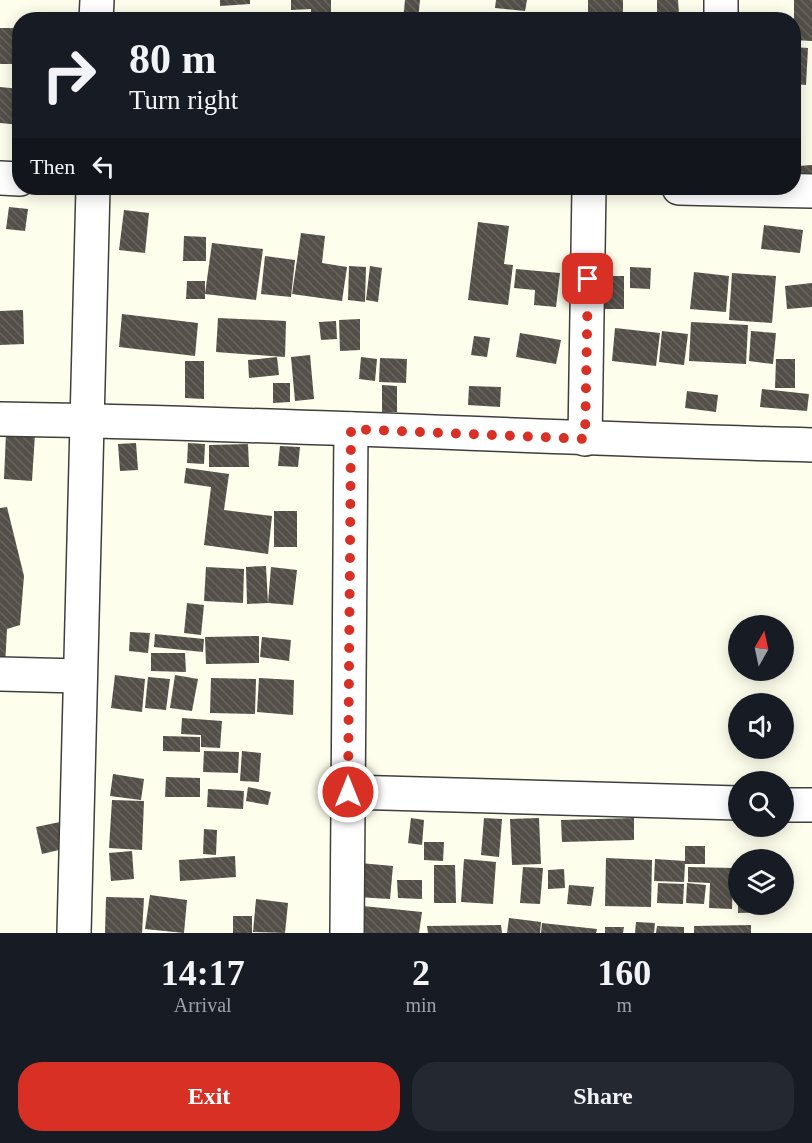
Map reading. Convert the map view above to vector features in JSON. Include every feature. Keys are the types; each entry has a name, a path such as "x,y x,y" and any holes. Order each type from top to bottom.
{"street":[{"path":"74,933 85,488 89,420 93,195"},
{"path":"585,439 589,195"},
{"path":"0,419 89,420 812,446"},
{"path":"346,933 351,429"},
{"path":"0,674 80,676"},
{"path":"348,792 728,803"},
{"path":"794,805 812,805"}],"building":[{"path":"220,0 250,0 250,4 220,6"},
{"path":"291,0 331,0 331,12 311,12 311,9 291,10"},
{"path":"405,0 420,0 419,12 404,12"},
{"path":"496,0 527,0 525,11 495,8"},
{"path":"588,0 623,0 623,12 588,12"},
{"path":"657,0 678,0 679,12 657,12"},
{"path":"794,0 812,0 812,41 801,40 801,12 794,12"},
{"path":"0,28 12,28 12,64 0,64"},
{"path":"801,48 808,48 806,85 801,85"},
{"path":"0,87 12,88 12,124 0,123"},
{"path":"812,165 812,185 801,185 801,166"},
{"path":"9,207 28,209 25,231 6,229"},
{"path":"124,210 149,213 145,253 119,250"},
{"path":"478,222 509,226 504,264 513,265 508,305 468,300"},
{"path":"764,225 803,230 800,253 761,249"},
{"path":"301,233 325,236 322,263 347,267 342,301 292,294"},
{"path":"184,236 206,237 206,261 183,261"},
{"path":"212,243 263,249 256,300 205,294"},
{"path":"265,256 295,260 291,297 261,294"},
{"path":"349,266 366,267 365,302 348,300"},
{"path":"370,266 382,268 378,302 366,300"},
{"path":"630,267 651,268 650,289 630,288"},
{"path":"516,269 560,273 556,307 534,305 535,290 514,288"},
{"path":"694,272 729,276 726,312 690,309"},
{"path":"732,273 776,276 772,323 729,320"},
{"path":"604,276 624,276 624,309 604,309"},
{"path":"187,281 205,281 205,299 186,299"},
{"path":"812,283 812,307 787,309 785,286"},
{"path":"23,310 24,344 0,345 0,311"},
{"path":"122,314 198,323 195,356 119,347"},
{"path":"218,318 286,321 285,357 216,352"},
{"path":"360,319 360,350 340,351 339,320"},
{"path":"336,321 337,339 321,340 319,322"},
{"path":"691,322 748,325 746,364 689,361"},
{"path":"615,328 660,333 656,366 612,361"},
{"path":"662,331 688,334 684,365 659,362"},
{"path":"751,331 776,333 773,364 749,361"},
{"path":"520,333 561,340 556,364 516,357"},
{"path":"474,336 490,338 487,357 471,355"},
{"path":"310,355 314,399 295,401 291,357"},
{"path":"277,357 279,375 249,378 248,360"},
{"path":"361,357 377,359 375,381 359,379"},
{"path":"380,358 407,359 406,383 379,382"},
{"path":"776,359 795,359 795,388 775,388"},
{"path":"185,361 204,361 204,399 185,398"},
{"path":"273,383 290,383 290,402 273,403"},
{"path":"382,385 397,386 397,412 382,412"},
{"path":"469,386 501,387 500,407 468,405"},
{"path":"762,389 809,394 807,411 760,407"},
{"path":"687,391 718,395 716,412 685,408"},
{"path":"6,433 35,434 32,481 4,479"},
{"path":"136,443 138,470 120,471 118,444"},
{"path":"188,443 205,444 204,464 187,463"},
{"path":"248,444 249,467 209,467 209,445"},
{"path":"280,446 300,447 298,467 278,466"},
{"path":"186,468 229,474 224,510 272,516 268,554 204,545 211,487 184,483"},
{"path":"7,507 24,576 20,625 7,629 5,667 0,667 0,508"},
{"path":"274,511 297,511 297,547 274,547"},
{"path":"266,566 268,603 247,604 246,567"},
{"path":"206,567 244,569 243,603 204,601"},
{"path":"271,567 297,570 293,605 268,603"},
{"path":"187,603 204,605 201,635 184,633"},
{"path":"130,632 150,633 148,653 129,651"},
{"path":"155,634 204,639 203,652 154,647"},
{"path":"259,636 259,663 206,664 205,637"},
{"path":"262,637 291,640 289,661 260,657"},
{"path":"151,653 185,653 186,672 151,671"},
{"path":"115,675 145,679 142,712 111,708"},
{"path":"175,675 198,679 192,711 170,708"},
{"path":"148,677 170,679 166,710 145,708"},
{"path":"211,678 256,679 255,714 210,713"},
{"path":"259,678 294,680 293,715 257,712"},
{"path":"182,718 222,721 220,748 201,747 201,735 181,734"},
{"path":"163,736 200,737 200,752 163,751"},
{"path":"204,751 239,752 238,773 203,772"},
{"path":"242,751 261,753 259,782 240,781"},
{"path":"113,774 144,779 141,800 110,796"},
{"path":"166,777 200,778 200,797 165,797"},
{"path":"248,787 271,792 268,805 246,801"},
{"path":"208,789 244,791 243,809 207,807"},
{"path":"112,800 144,801 142,850 109,848"},
{"path":"411,818 424,820 422,845 408,843"},
{"path":"484,818 502,819 499,857 481,855"},
{"path":"539,818 541,864 512,865 510,819"},
{"path":"634,818 634,840 562,842 561,820"},
{"path":"74,819 80,845 42,854 36,827"},
{"path":"204,829 217,830 216,855 203,854"},
{"path":"424,842 444,842 443,861 424,860"},
{"path":"685,846 705,846 705,864 685,864 684,882 654,881 655,859 685,861"},
{"path":"132,851 134,879 111,881 109,853"},
{"path":"235,856 236,877 180,881 179,860"},
{"path":"606,858 652,860 651,907 605,906"},
{"path":"464,859 496,862 493,904 461,902"},
{"path":"360,863 393,866 390,899 357,897"},
{"path":"434,865 455,865 456,903 434,903"},
{"path":"523,867 543,868 540,904 520,903"},
{"path":"688,867 728,868 728,909 709,908 710,883 688,882"},
{"path":"564,869 565,888 548,889 548,870"},
{"path":"397,880 422,880 422,899 398,898"},
{"path":"658,883 684,884 683,904 657,903"},
{"path":"687,883 706,885 704,904 686,903"},
{"path":"569,885 594,887 591,906 567,904"},
{"path":"150,895 187,900 184,933 145,929"},
{"path":"106,897 144,898 142,933 105,933"},
{"path":"256,899 288,903 285,933 253,932"},
{"path":"363,906 422,912 419,933 361,933"},
{"path":"233,916 252,916 252,933 233,933"},
{"path":"509,918 541,922 540,933 507,933"},
{"path":"636,922 655,923 654,933 635,933"},
{"path":"542,923 597,929 596,933 541,933"},
{"path":"501,925 502,933 428,933 427,926"},
{"path":"751,925 751,933 694,933 694,926"},
{"path":"657,926 684,927 684,933 656,933"},
{"path":"605,927 624,927 623,933 605,933"}],"route":[{"path":"348,792 351,429 585,439 588,279"}]}
